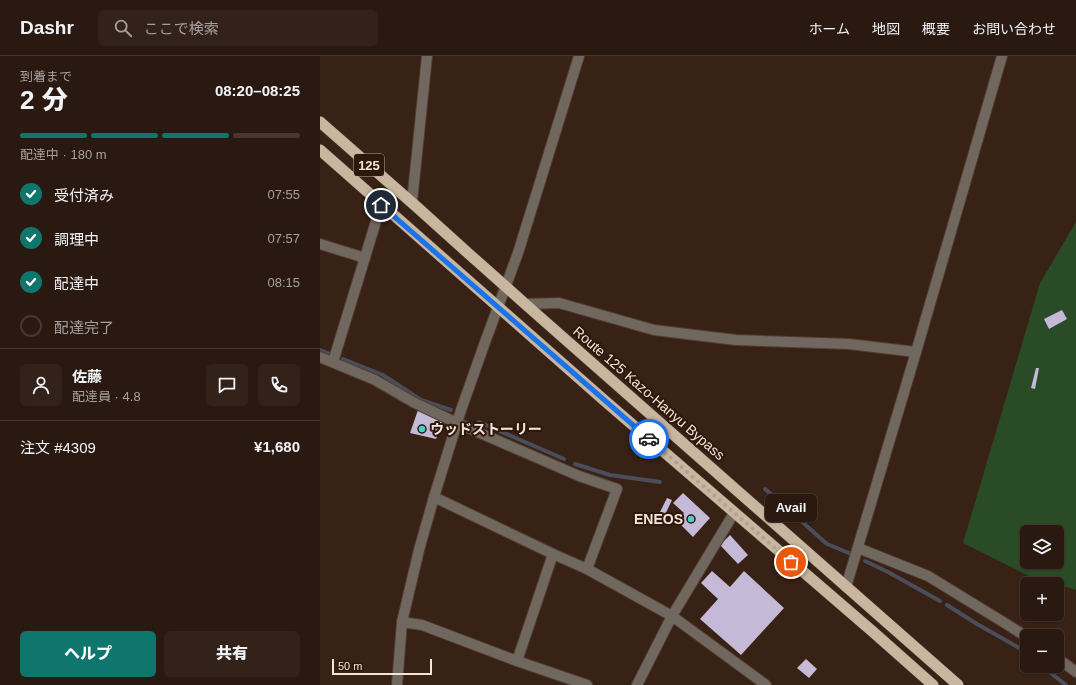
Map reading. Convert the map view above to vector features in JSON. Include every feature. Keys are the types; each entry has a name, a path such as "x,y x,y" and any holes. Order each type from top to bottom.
{"highway":[{"name":"Route 125 Kazo-Hanyu Bypass","path":"320,122 958,685"},
{"name":"125","path":"320,150 381,205 933,685"}],"street":[{"path":"412,202 427,56"},
{"path":"397,685 402,622 434,497 459,417 518,253 579,56"},
{"path":"846,587 1002,56"},
{"path":"334,358 381,205"},
{"path":"320,244 365,258"},
{"path":"526,304 560,303 654,330 736,340 849,344 916,352"},
{"path":"320,357 334,358 413,402 459,417 579,476 618,489 587,569"},
{"path":"434,497 587,569 672,616 766,685"},
{"path":"637,685 672,616 734,512"},
{"path":"517,661 553,554"},
{"path":"856,554 928,576 1020,633"},
{"path":"402,622 422,625 517,661 587,685"},
{"path":"1064,663 1076,672"}],"green space":[{"path":"1076,222 1076,590 1064,586 1064,577 1029,576 963,543 1040,283"}],"building":[{"path":"1062,310 1067,319 1049,329 1044,319"},
{"path":"1036,368 1039,368 1035,389 1031,388"},
{"path":"418,410 443,420 436,439 410,433"},
{"path":"683,493 710,518 693,537 677,521 684,513 673,503"},
{"path":"667,498 672,500 662,521 657,518"},
{"path":"730,535 748,555 738,564 720,545"},
{"path":"712,571 730,587 744,571 784,608 741,655 700,619 718,599 701,583"},
{"path":"806,659 817,669 809,678 797,668"}],"waterway":[{"path":"320,350 330,354"},
{"path":"343,359 383,375 421,400 451,410"},
{"path":"479,422 564,459"},
{"path":"575,464 610,475 660,482"},
{"path":"765,489 827,544 849,553"},
{"path":"865,561 940,601"},
{"path":"947,605 1020,648"},
{"path":"1051,673 1066,685"}],"way so far":[{"path":"649,439 791,562"}],"place":[{"name":"ウッドストーリー","path":"422,429"},
{"name":"ENEOS","path":"691,519"},
{"name":"Avail","path":"791,562"}],"route":[{"path":"381,205 649,439"}]}
